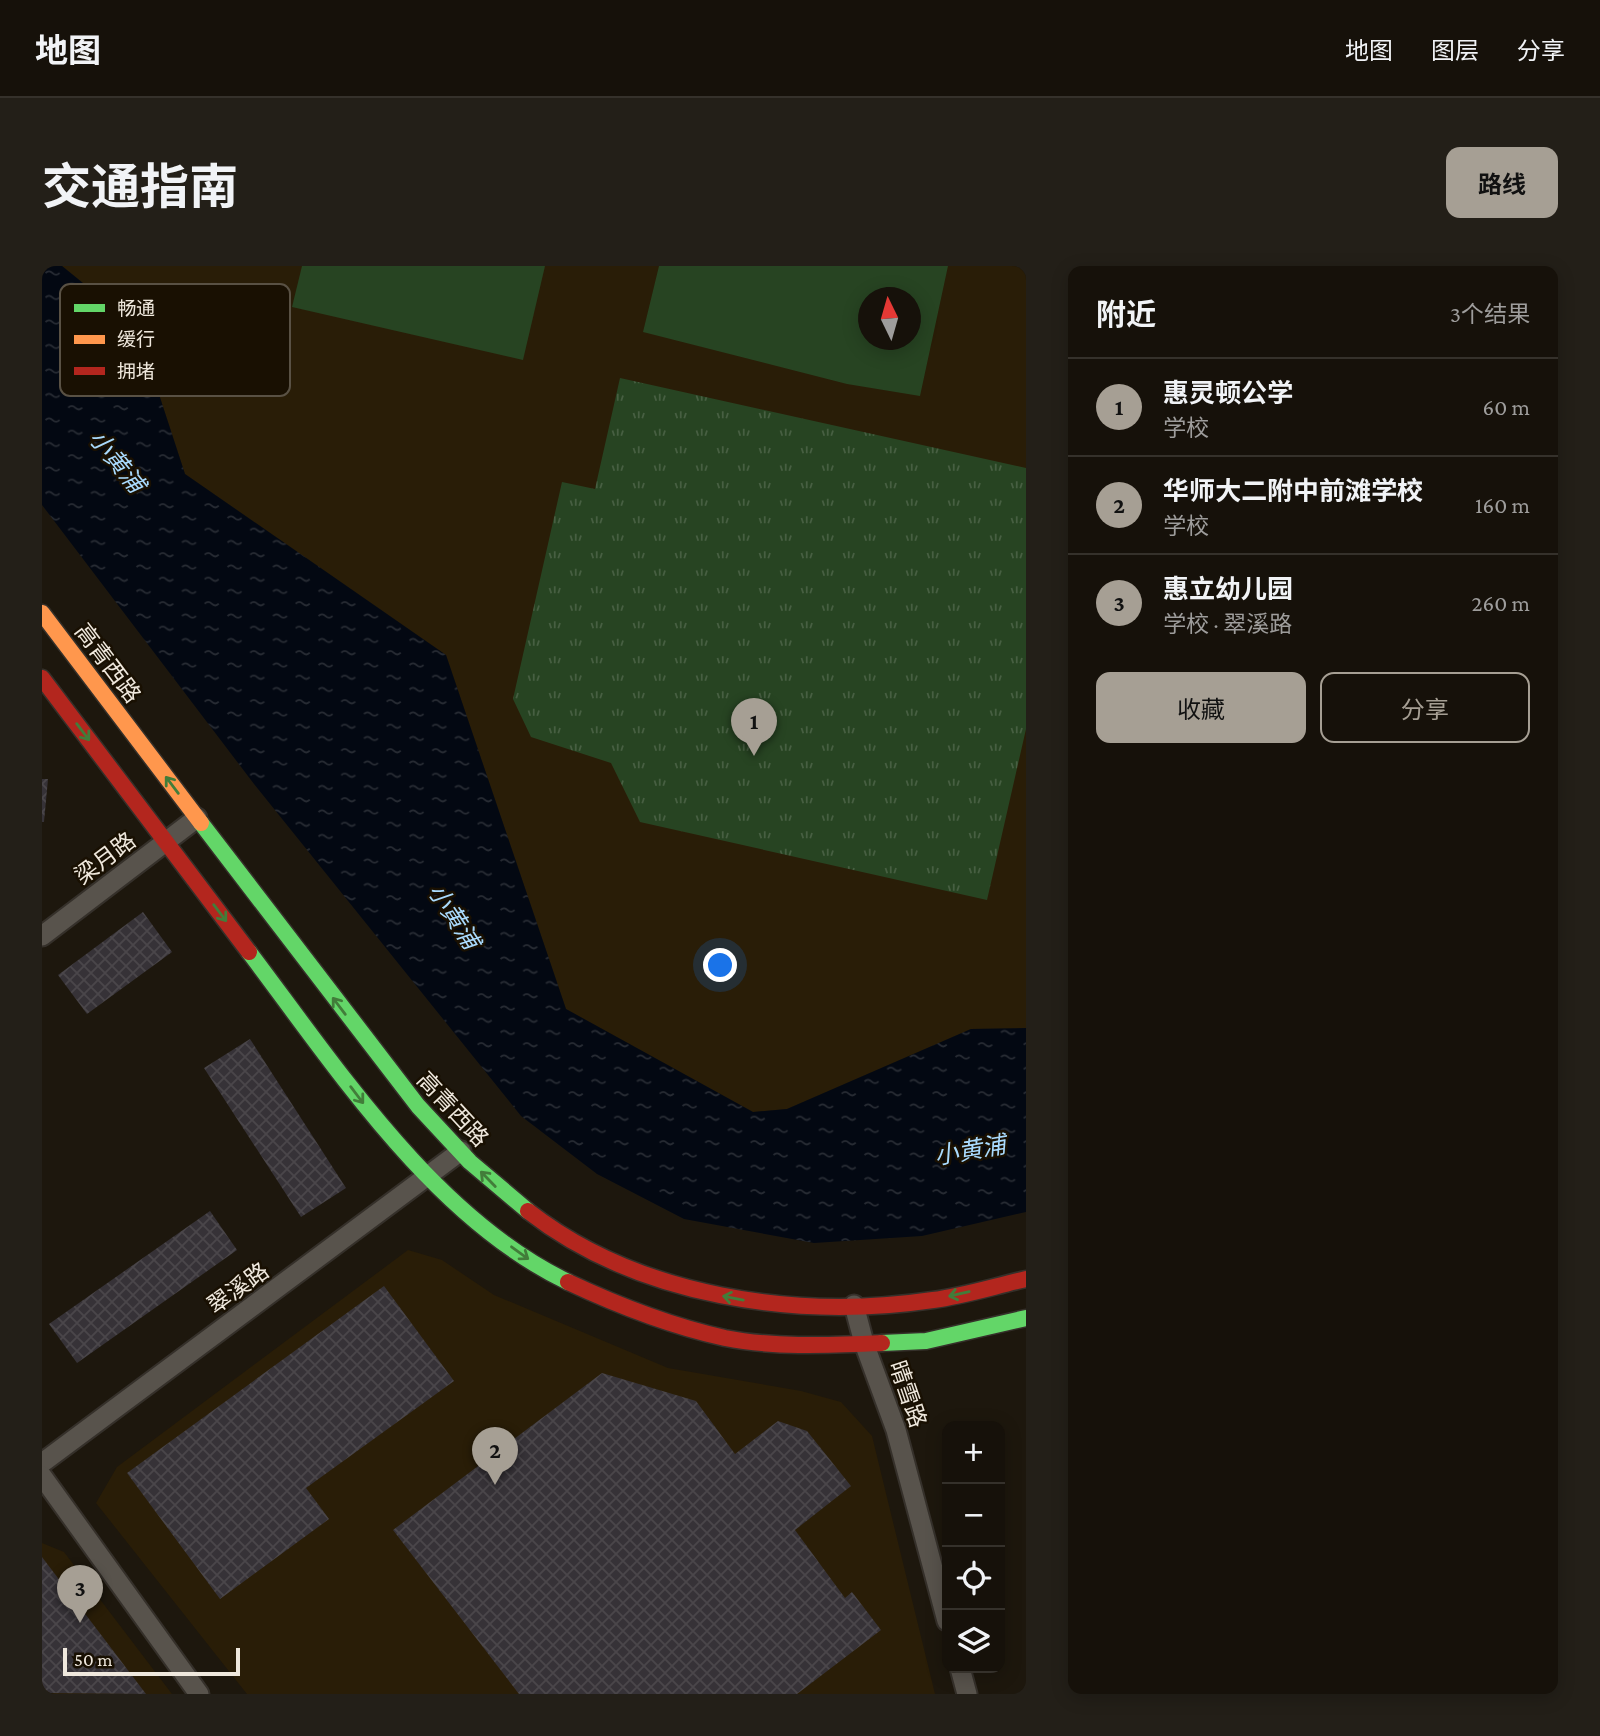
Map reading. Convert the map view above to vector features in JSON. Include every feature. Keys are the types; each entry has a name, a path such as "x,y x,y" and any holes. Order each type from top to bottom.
{"street":[{"name":"高青西路","path":"42,613 406,1095 498,1189 565,1236 640,1273 734,1300 817,1307 920,1302 1026,1279"},
{"path":"42,678 376,1120 473,1219 544,1270 626,1309 727,1338 816,1346 926,1341 1026,1318"},
{"name":"梁月路","path":"42,936 197,818"},
{"name":"翠溪路","path":"42,1463 461,1151"},
{"name":"晴雪路","path":"854,1305 864,1343 896,1430 944,1610"},
{"path":"42,1476 198,1694"},
{"path":"961,1673 967,1694"}],"shaded area":[{"path":"62,266 1026,266 1026,1028 971,1029 787,1109 753,1112 566,1009 446,655 185,474 160,396 290,396 290,284 84,284"},
{"path":"408,1250 442,1260 494,1295 668,1368 801,1391 841,1402 872,1436 935,1694 247,1694 96,1503 117,1467"},
{"path":"42,1543 64,1552 172,1694 42,1694"}],"green space":[{"path":"302,266 545,266 523,360 292,307"},
{"path":"659,266 948,266 920,396 847,384 643,332"},
{"path":"620,378 1026,468 1026,729 987,900 640,822 611,763 531,737 513,699 562,482 595,489"}],"water":[{"name":"小黄浦","path":"42,266 62,266 84,284 60,284 60,396 160,396 185,474 446,655 566,1009 753,1112 787,1109 971,1029 1026,1028 1026,1212 922,1236 814,1243 684,1219 597,1174 521,1116 254,784 42,505"}],"building":[{"path":"42,779 48,779 44,822 42,822"},
{"path":"143,912 172,952 87,1014 58,975"},
{"path":"250,1039 346,1188 301,1217 204,1068"},
{"path":"210,1211 237,1250 77,1363 49,1324"},
{"path":"384,1286 454,1381 306,1488 329,1519 220,1599 127,1473"},
{"path":"602,1373 696,1401 735,1454 778,1421 807,1431 851,1486 795,1530 845,1598 852,1592 881,1630 797,1694 519,1694 393,1530"},
{"path":"42,1557 146,1694 42,1693"}],"traffic: fast":[{"path":"201,823 418,1106 470,1162 528,1211"},
{"path":"249,952 353,1090 431,1180 474,1220 519,1254 568,1282"},
{"path":"882,1343 926,1341 1026,1318"}],"traffic: slow":[{"path":"42,613 201,823"}],"traffic: jam":[{"path":"42,678 249,952"},
{"path":"528,1211 571,1240 619,1264 669,1282 721,1295 774,1303 828,1307 881,1305 945,1298 1026,1279"},
{"path":"568,1282 645,1314 725,1338 784,1345 882,1343"}],"place":[{"name":"惠灵顿公学","path":"754,756"},
{"name":"华师大二附中前滩学校","path":"495,1485"},
{"name":"惠立幼儿园","path":"80,1623"}]}
